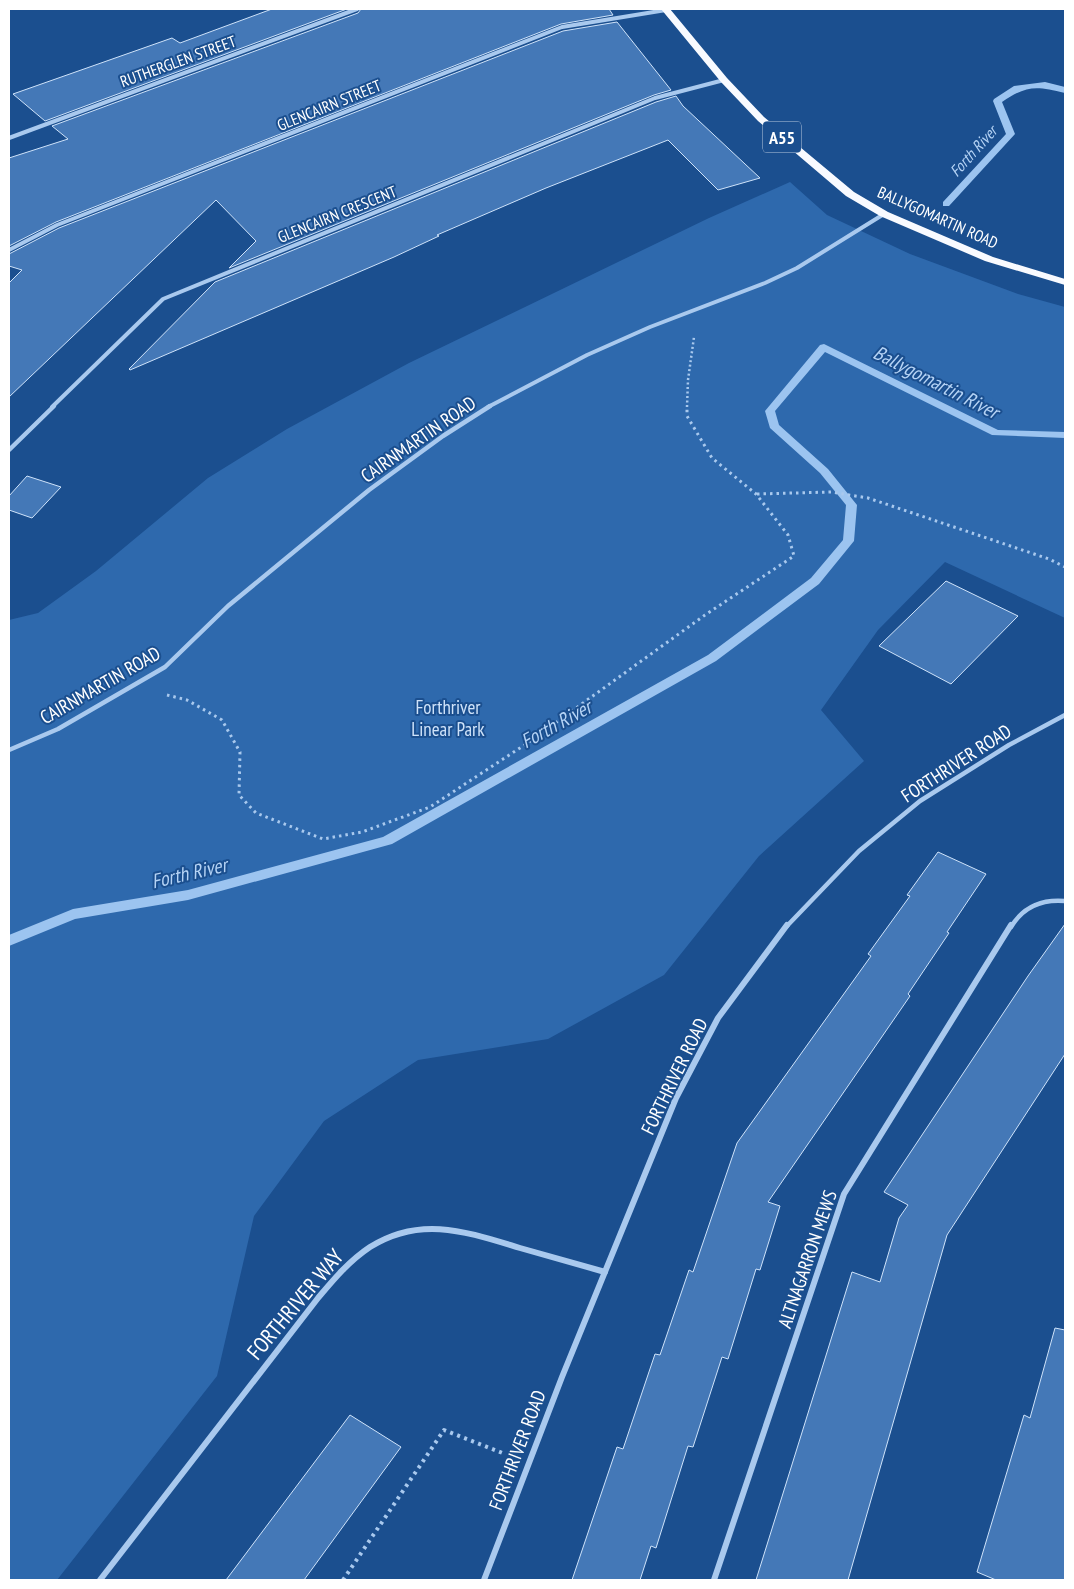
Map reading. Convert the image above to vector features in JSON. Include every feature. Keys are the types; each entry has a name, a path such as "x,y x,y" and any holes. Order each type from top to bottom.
{"highway":[{"name":"BALLYGOMARTIN ROAD","path":"665,10 724,80 761,119 850,194 884,214 989,259 1065,282"}],"street":[{"name":"RUTHERGLEN STREET","path":"9,138 357,9"},
{"name":"GLENCAIRN STREET","path":"9,250 58,225 562,27 665,10"},
{"name":"GLENCAIRN CRESCENT","path":"9,450 163,299 655,98 724,80"},
{"name":"CAIRNMARTIN ROAD","path":"9,750 58,730 165,667 228,606 369,490 444,436 498,401 588,354 765,283 796,268 884,214"},
{"name":"FORTHRIVER ROAD","path":"484,1580 605,1272 676,1098 714,1026 791,920 859,851 920,801 1009,745 1065,715"},
{"name":"ALTNAGARRON MEWS","path":"714,1580 844,1194 1016,918 1030,905 1051,899 1065,901"},
{"name":"FORTHRIVER WAY","path":"100,1580 318,1298 344,1267 370,1247 398,1234 432,1228 460,1230 605,1272"}],"path":[{"path":"159,694 187,700 222,720 240,752 239,795 256,813 323,838 362,832 430,807 529,742 705,615 794,556 788,535 756,494 712,458 687,416 688,380 695,329"},
{"path":"756,494 831,492 868,498 1049,559 1065,567"},
{"path":"344,1580 444,1430 529,1463"}],"green space":[{"name":"Forthriver Linear Park","path":"790,182 827,215 910,254 1018,294 1065,307 1065,618 945,562 878,630 821,710 864,761 759,856 664,975 548,1039 418,1060 324,1121 254,1216 217,1376 57,1580 9,1580 9,620 38,613 96,571 208,478 287,429 409,363 709,218"}],"building":[{"path":"272,9 347,9 45,121 13,94 172,38 180,43"},
{"path":"361,9 609,9 613,15 561,24 56,222 9,246 9,158 68,139 52,126 358,13"},
{"path":"617,22 671,90 654,95 229,268 256,241 216,200 9,397 9,283 22,270 9,266 9,254 59,228 563,31"},
{"path":"676,96 683,106 760,178 718,190 668,140 546,188 437,235 439,236 394,257 129,369 215,282 656,102"},
{"path":"27,476 61,487 32,518 9,510 9,496"},
{"path":"946,581 1018,616 951,684 879,646"},
{"path":"938,852 986,874 908,994 910,996 768,1202 780,1206 760,1270 756,1269 728,1359 722,1357 693,1447 688,1446 656,1548 651,1546 640,1580 572,1580 617,1447 623,1449 655,1354 660,1355 689,1270 693,1272 737,1143 871,956 868,954 910,896 907,895"},
{"path":"1065,924 1065,1054 947,1235 848,1580 756,1580 852,1272 880,1282 899,1218 908,1205 884,1192 1028,976"},
{"path":"1055,1328 1065,1330 1065,1580 996,1580 977,1572 1024,1415 1030,1418"},
{"path":"350,1415 401,1447 304,1580 226,1580"}],"waterway":[{"name":"Forth River","path":"946,204 1011,134 997,101 1017,88 1045,85 1065,90"},
{"name":"Forth River","path":"9,941 73,914 188,895 387,841 712,658 815,581 848,541 852,505 824,471 774,426 770,411 824,347 996,433 1065,435"}],"water label":[{"name":"Ballygomartin River","path":"936,382"}]}
